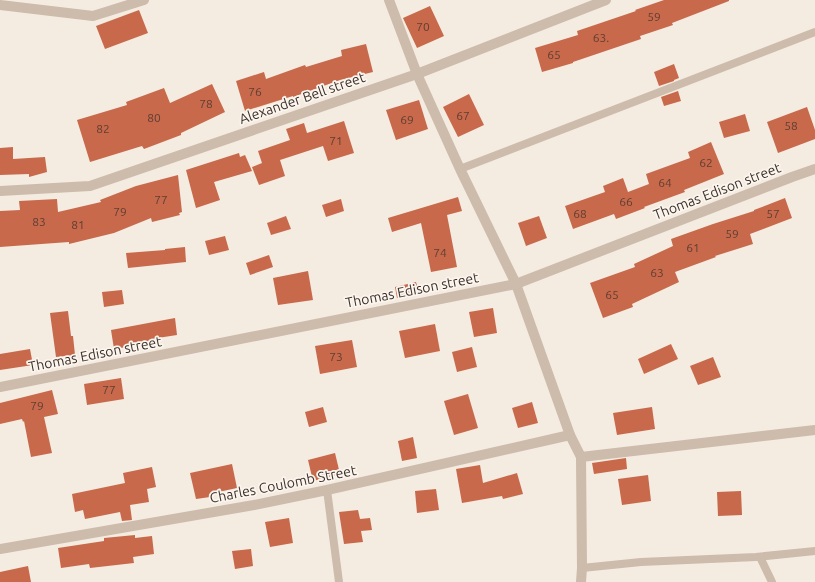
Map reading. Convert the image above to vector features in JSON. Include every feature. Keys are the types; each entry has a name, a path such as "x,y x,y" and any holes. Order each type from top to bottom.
{"street":[{"path":"0,6 93,16 144,0"},
{"path":"389,0 417,74 460,169 516,284 570,435 580,457 581,582"},
{"name":"Alexander Bell street","path":"0,191 90,186 417,74 606,0"},
{"name":"Thomas Edison street","path":"0,387 516,284 815,169"},
{"path":"580,457 815,430"},
{"name":"Charles Coulomb Street","path":"0,549 254,505 570,435"}],"lane":[{"path":"460,169 815,32"},
{"path":"327,490 340,582"},
{"path":"582,568 641,562 760,557 815,551"},
{"path":"760,557 772,582"}],"building":[{"path":"664,0 729,1 672,23 673,25 640,36 641,39 573,63 542,72 535,48 578,35 577,31"},
{"path":"430,6 444,36 417,48 403,18"},
{"path":"139,10 148,33 105,49 96,26"},
{"path":"366,44 373,72 340,80 293,97 245,111 236,81 264,72 266,79 305,65 306,67 342,56 341,50"},
{"path":"674,64 679,78 659,86 654,72"},
{"path":"212,84 225,112 181,133 181,135 144,149 142,146 90,162 77,120 127,105 126,102 164,88 170,103"},
{"path":"678,91 681,101 664,106 661,97"},
{"path":"469,94 484,125 458,137 443,107"},
{"path":"419,100 428,129 396,140 386,110"},
{"path":"807,107 815,130 815,139 778,153 767,122"},
{"path":"745,114 750,131 724,138 719,122"},
{"path":"344,121 354,153 328,161 323,146 280,160 285,176 259,185 252,167 262,163 258,151 290,140 286,129 304,123 307,133"},
{"path":"711,142 724,174 684,190 685,192 616,219 614,214 573,229 565,206 605,192 603,186 623,178 628,192 649,184 646,174 690,158 688,152"},
{"path":"13,147 13,159 45,157 47,172 29,177 29,174 0,175 0,148"},
{"path":"239,153 240,157 245,155 252,171 214,182 220,200 196,208 186,170"},
{"path":"178,175 182,212 179,213 180,215 152,222 151,218 114,233 69,244 69,242 0,247 0,211 20,210 19,201 57,199 58,212 101,202 100,200 136,186"},
{"path":"458,197 462,211 447,215 457,267 431,272 421,223 392,232 388,218"},
{"path":"785,198 792,218 750,234 753,244 715,256 716,257 675,272 679,282 632,304 633,307 603,318 590,283 635,267 634,264 673,246 671,239 754,211"},
{"path":"341,199 344,211 326,217 322,205"},
{"path":"286,216 291,229 271,235 267,223"},
{"path":"539,216 547,238 526,246 518,223"},
{"path":"225,236 229,250 209,255 205,241"},
{"path":"185,247 186,262 128,268 126,253"},
{"path":"269,255 273,267 250,275 246,263"},
{"path":"308,271 313,300 278,305 273,278"},
{"path":"416,282 419,293 397,298 395,287"},
{"path":"122,290 124,304 104,307 102,292"},
{"path":"493,308 497,333 474,337 469,312"},
{"path":"68,311 75,355 56,357 50,313"},
{"path":"175,318 177,335 151,339 152,343 114,349 111,330"},
{"path":"435,324 440,351 405,358 399,331"},
{"path":"352,340 357,367 320,374 315,346"},
{"path":"671,344 678,359 644,374 638,359"},
{"path":"472,347 477,367 457,372 452,352"},
{"path":"30,349 33,365 0,370 0,354"},
{"path":"713,357 721,377 698,385 690,366"},
{"path":"121,378 124,399 87,405 84,384"},
{"path":"52,390 58,414 44,417 52,453 31,457 24,421 23,422 22,419 0,424 0,403"},
{"path":"468,394 478,428 454,435 444,401"},
{"path":"532,402 538,423 518,428 512,408"},
{"path":"323,407 327,422 309,427 305,412"},
{"path":"652,407 655,429 617,435 613,413"},
{"path":"413,437 417,458 402,461 398,441"},
{"path":"335,453 340,474 313,481 308,460"},
{"path":"626,458 627,469 594,474 592,463"},
{"path":"232,464 237,488 209,494 210,497 196,499 190,473"},
{"path":"480,465 483,483 517,473 523,494 503,499 502,496 462,503 456,469"},
{"path":"152,467 156,487 147,489 149,502 130,505 132,520 122,521 120,512 85,519 83,510 75,512 72,494 125,483 123,473"},
{"path":"648,475 651,501 622,505 618,479"},
{"path":"436,489 439,510 417,513 415,491"},
{"path":"741,491 742,515 718,516 717,492"},
{"path":"358,510 360,519 370,518 372,530 361,531 363,542 344,544 339,512"},
{"path":"289,518 293,543 270,547 265,522"},
{"path":"135,535 135,538 152,536 154,554 133,557 134,563 90,568 89,564 61,568 58,548 104,541 104,538"},
{"path":"251,549 253,566 235,569 232,551"},
{"path":"28,566 31,582 0,582 0,572"}]}
